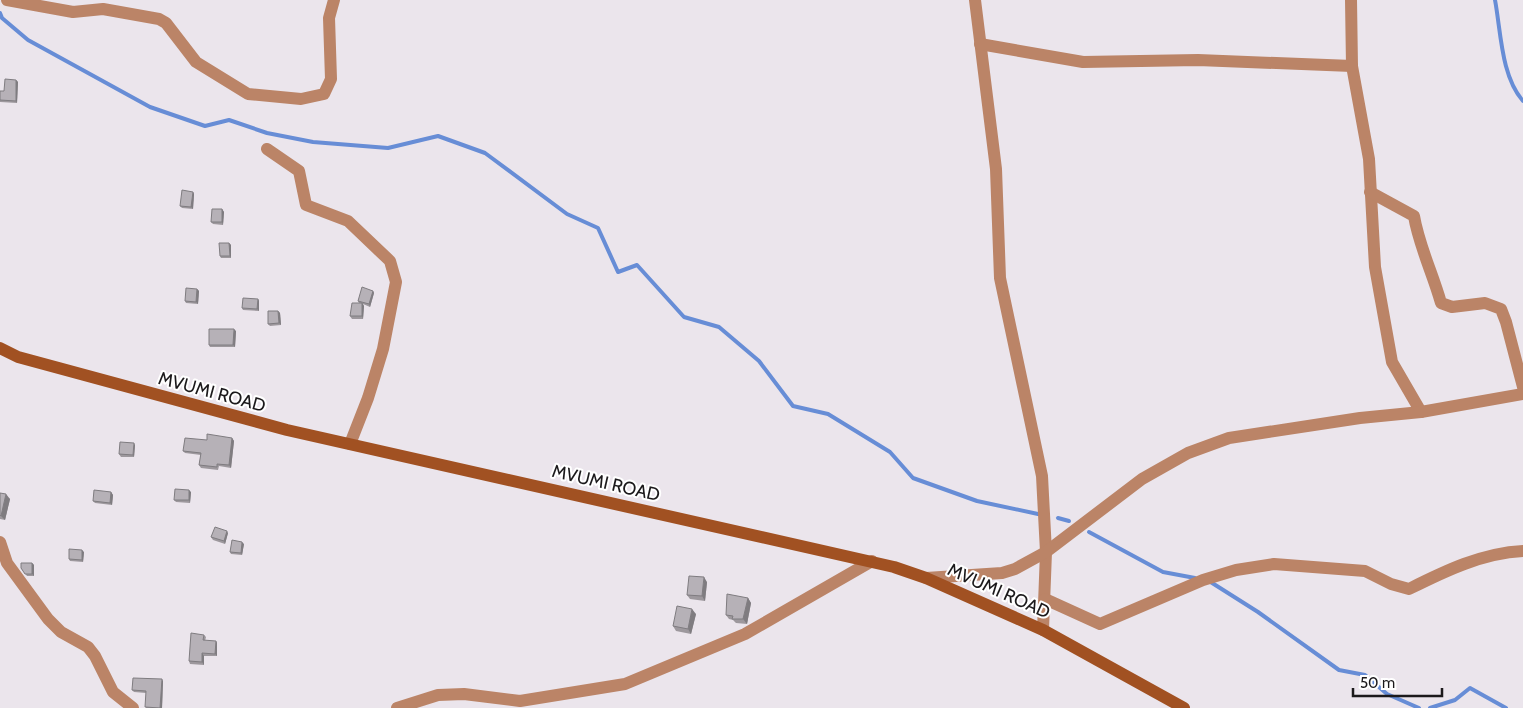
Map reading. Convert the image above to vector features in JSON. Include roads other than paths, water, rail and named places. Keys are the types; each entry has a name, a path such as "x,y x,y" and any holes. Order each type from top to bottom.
{"street":[{"path":"7,0 73,12 102,9 158,19 166,23 196,62 248,94 301,99 324,94 331,79 330,18 334,0"},
{"path":"975,0 996,169 1000,278 1042,476 1046,552 1044,630"},
{"path":"1350,0 1352,66 1369,159 1375,267 1392,362 1421,412"},
{"path":"980,44 1083,62 1198,60 1352,66"},
{"path":"267,149 299,170 306,205 348,221 390,261 396,282 383,349 368,398 350,444"},
{"path":"1370,192 1414,216 1417,233 1430,266 1441,303 1452,307 1485,303 1501,309 1523,387"},
{"name":"MVUMI ROAD","path":"0,348 18,358 287,430 872,562 926,578 1044,630 1184,708"},
{"path":"926,578 1002,573 1015,569 1046,552 1142,479 1188,453 1220,441 1341,421 1421,412 1523,394"},
{"path":"0,542 7,563 48,619 61,632 88,647 96,656 113,692 133,708"},
{"path":"1045,599 1100,624 1203,580 1274,564 1365,571 1392,584 1409,589 1448,569 1503,552 1523,551"},
{"path":"397,708 438,695 464,694 520,701 625,684 745,634 872,562"}],"waterway":[{"path":"1495,0 1506,66 1510,79 1523,101"},
{"path":"0,13 2,18 28,40 150,107 205,126 229,120 267,133 313,142 388,148 438,136 485,153 567,214 598,228 618,272 637,265 684,317 719,327 759,361 793,406 828,414 890,452 913,478 977,501 1038,514"},
{"path":"1058,518 1069,521"},
{"path":"1089,532 1163,572 1195,578"},
{"path":"1209,581 1258,612 1339,670 1365,675 1387,694 1419,708"},
{"path":"1430,708 1455,700 1470,688 1506,708"}]}
